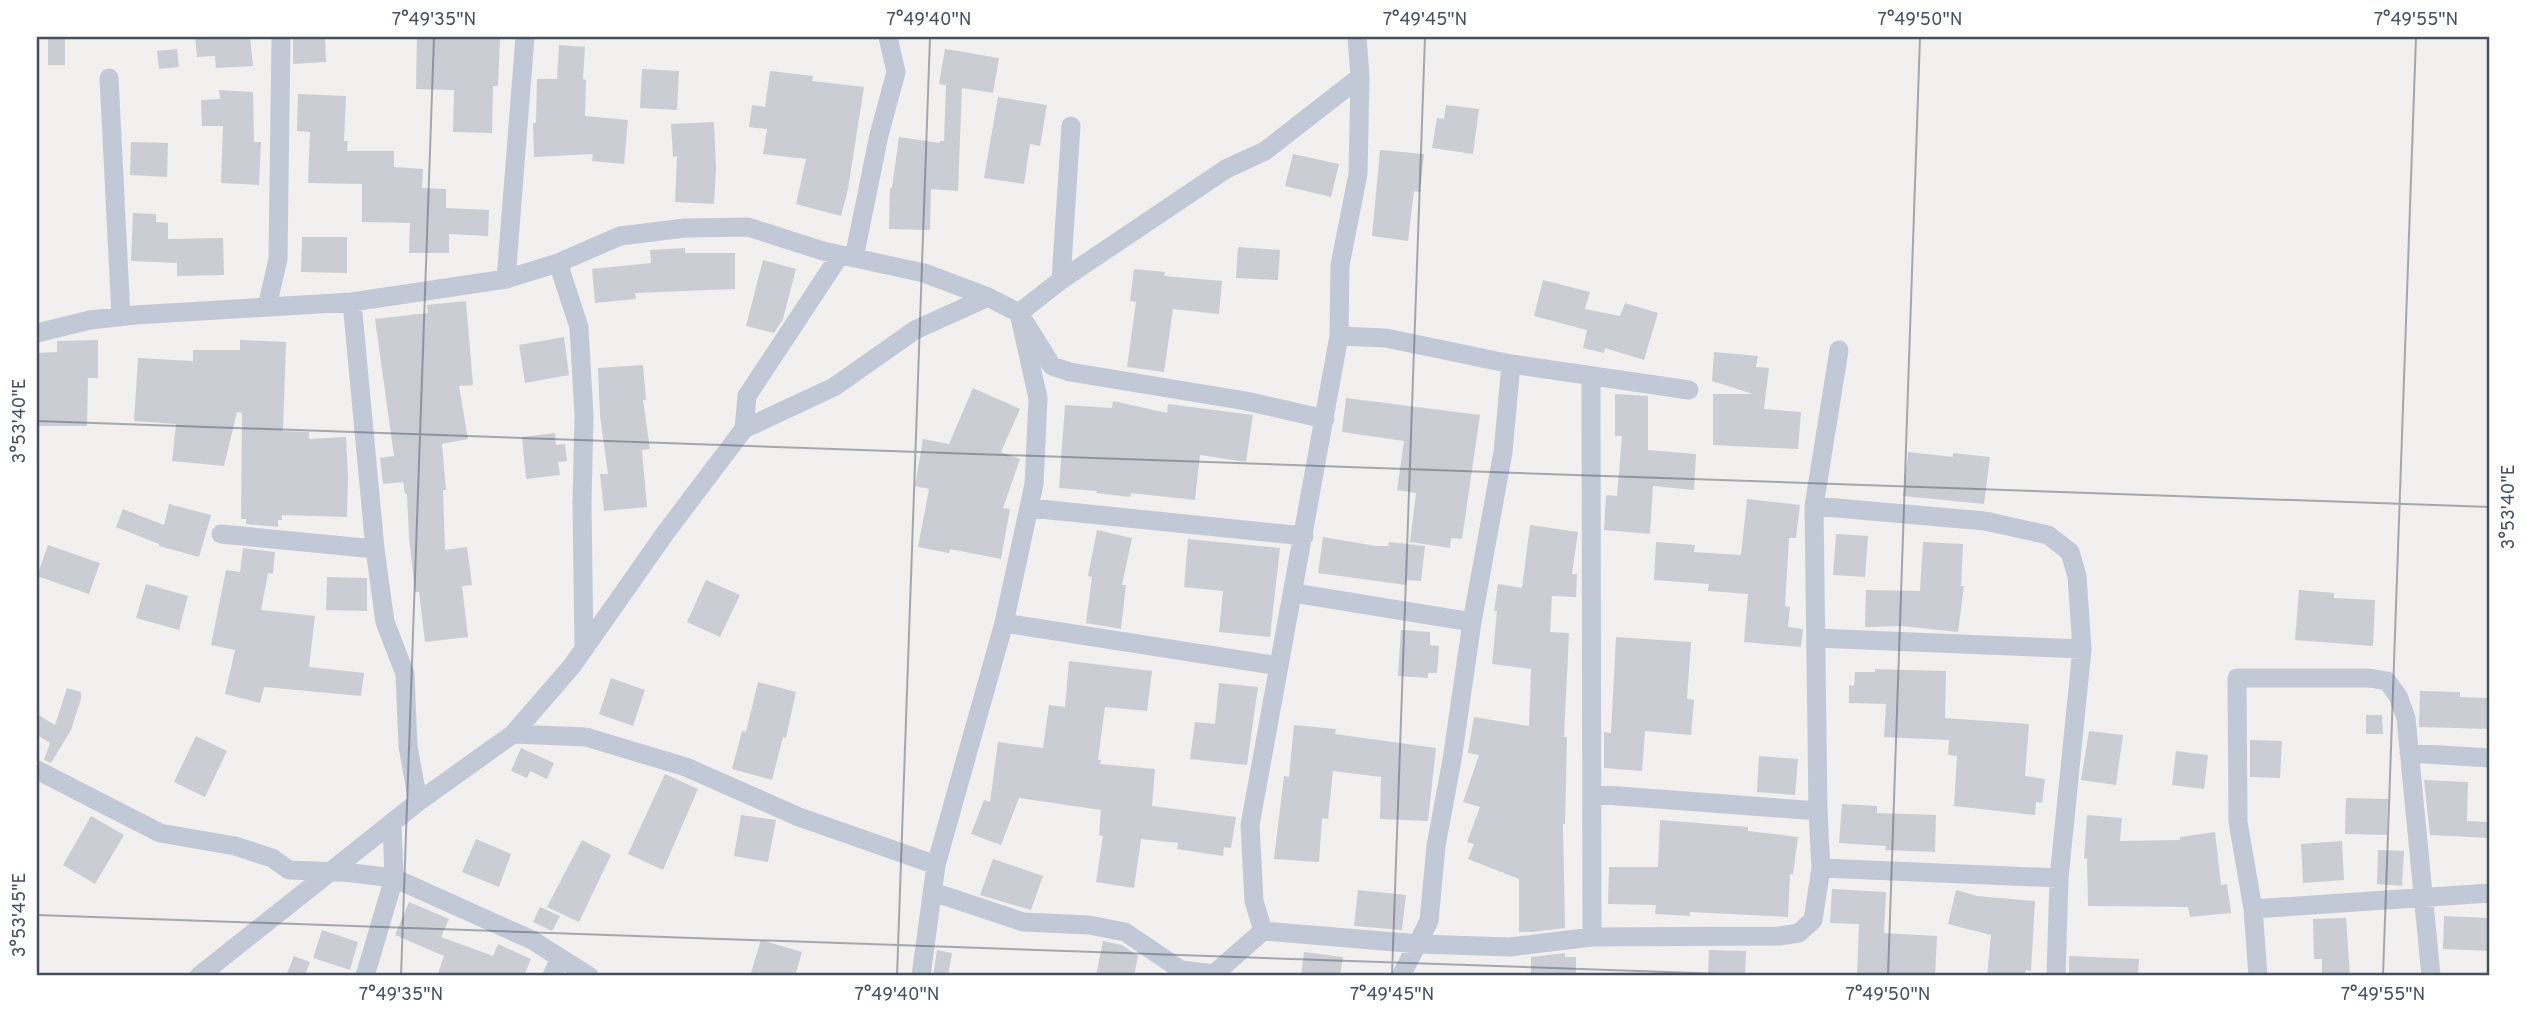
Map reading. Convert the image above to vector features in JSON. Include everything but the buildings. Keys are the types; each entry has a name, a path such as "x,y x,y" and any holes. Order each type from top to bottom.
{"street":[{"path":"267,307 278,259 281,37"},
{"path":"506,279 525,37"},
{"path":"744,429 747,396 847,257 896,72 888,37"},
{"path":"1263,931 1254,901 1250,825 1339,336 1340,265 1357,174 1360,77 1357,37"},
{"path":"1019,313 1061,280 1226,169 1265,151 1360,77"},
{"path":"109,78 121,317"},
{"path":"1061,280 1071,126"},
{"path":"37,332 90,320 121,317 352,302 506,279 558,263 620,236 685,228 748,228 847,257 924,274 988,297 1019,313 1052,366 1070,372 1246,401 1325,419"},
{"path":"558,263 579,327 584,416 584,648"},
{"path":"199,976 418,802 513,734 572,666 666,532 744,429 834,387 915,330 988,297"},
{"path":"352,302 375,549 386,622 405,674 408,746 418,802"},
{"path":"921,976 936,865 1004,624 1034,484 1038,398 1019,313"},
{"path":"1339,336 1386,338 1511,364 1689,390"},
{"path":"933,892 1023,922 1089,925 1125,932 1181,971 1214,974 1263,931 1419,944 1510,947 1592,937 1779,936 1799,933 1813,920 1821,868 1814,506 1839,349"},
{"path":"1401,976 1429,921 1436,846 1503,452 1511,364"},
{"path":"1591,376 1592,937"},
{"path":"1814,506 1985,522 2048,536 2070,552 2077,576 2082,649 2059,878 2056,976"},
{"path":"1030,508 1304,536"},
{"path":"221,534 375,549"},
{"path":"1294,593 1472,622"},
{"path":"1004,624 1279,666"},
{"path":"1816,638 2082,649"},
{"path":"2258,976 2253,909 2238,822 2237,678 2370,678 2387,681 2399,696 2406,718 2431,976"},
{"path":"513,734 586,737 686,767 799,817 936,865"},
{"path":"2409,753 2490,758"},
{"path":"37,770 160,833 235,846 272,858 289,870 394,878 532,940 556,967 589,976"},
{"path":"1592,794 1818,811"},
{"path":"365,976 394,878 392,823"},
{"path":"1821,868 2059,878"},
{"path":"2253,909 2490,893"}]}
